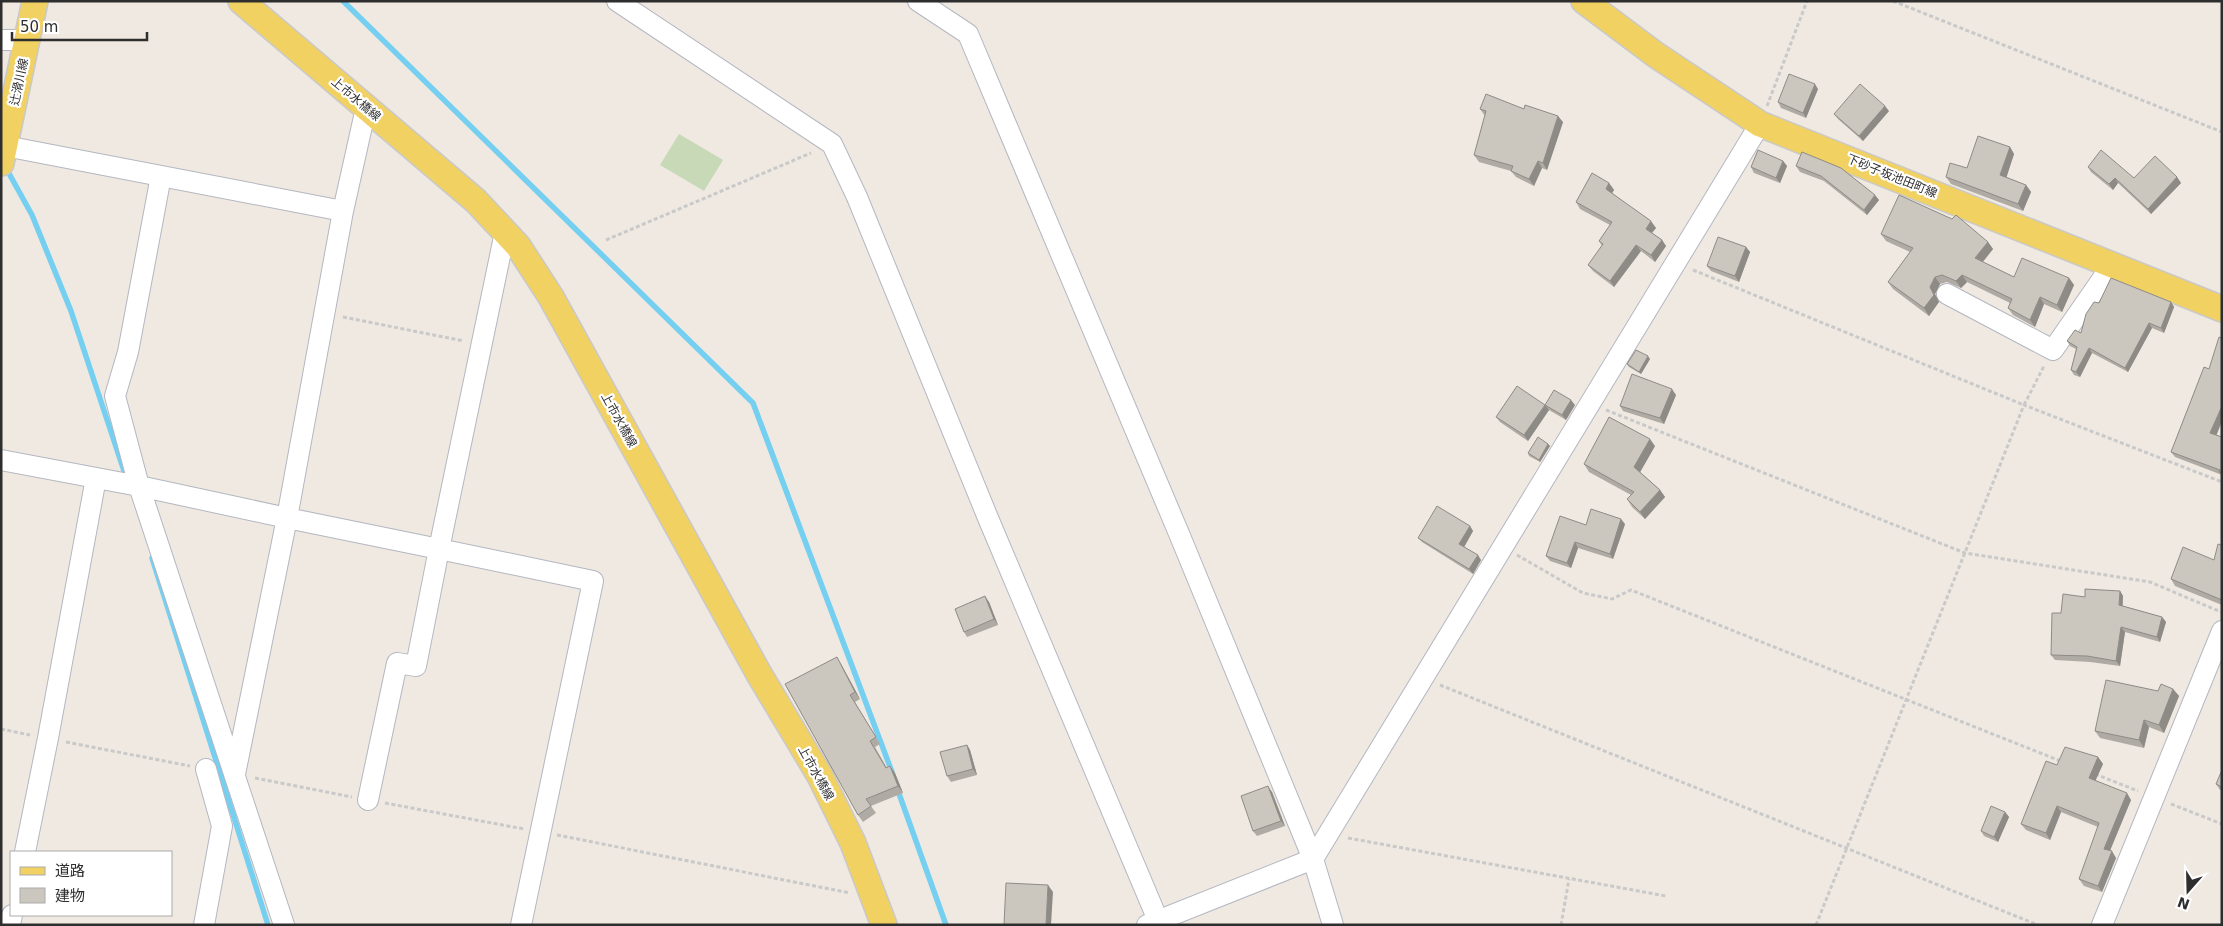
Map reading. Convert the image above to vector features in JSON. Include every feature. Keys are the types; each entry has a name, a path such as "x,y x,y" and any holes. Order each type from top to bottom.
{"main road":[{"name":"辻滑川線","path":"3,154 35,1"},
{"name":"上市水橋線","path":"241,1 476,202 518,246 551,297 730,622 820,776 852,844 875,898 884,925"},
{"name":"下砂子坂池田町線","path":"1584,1 1656,55 1760,124 2222,309"}],"street":[{"path":"617,1 832,144 857,197 1155,923 1313,859 1502,545 1760,124"},
{"path":"918,1 968,34 1180,536 1313,859 1333,925"},
{"path":"1,40 28,40"},
{"path":"235,774 286,518 343,211 366,108"},
{"path":"3,154 161,176 343,211"},
{"path":"161,176 128,352 115,396 140,486 284,925"},
{"path":"368,800 397,662 416,666 505,232"},
{"path":"1947,294 2052,350 2112,265"},
{"path":"1,460 140,486 593,581 521,925"},
{"path":"25,851 96,478"},
{"path":"2102,925 2222,631"},
{"path":"204,925 222,826 206,769"}],"path":[{"path":"1760,124 1807,1"},
{"path":"1893,1 2222,132"},
{"path":"606,240 832,144"},
{"path":"1674,263 2024,405 2222,482"},
{"path":"324,313 482,345"},
{"path":"1816,925 2024,405 2052,350"},
{"path":"1589,404 1965,553 2150,582 2222,612"},
{"path":"1502,545 1583,593 1612,599 1631,590 2072,765"},
{"path":"1423,678 2038,925"},
{"path":"1,729 206,769"},
{"path":"2090,772 2222,824"},
{"path":"235,774 875,898"},
{"path":"1328,834 1666,896"},
{"path":"1561,925 1570,878"}],"green space":[{"path":"679,134 723,160 704,191 660,165"}],"building":[{"path":"1789,74 1815,84 1803,113 1778,102"},
{"path":"1860,84 1885,106 1859,136 1834,114"},
{"path":"1486,94 1524,109 1525,105 1558,116 1543,163 1538,161 1529,179 1511,171 1513,166 1474,155 1486,111 1480,109"},
{"path":"1978,136 2010,147 2000,175 2026,185 2018,204 1946,177 1950,163 1967,168"},
{"path":"1758,150 1783,161 1776,178 1751,167"},
{"path":"2101,150 2134,178 2155,156 2177,177 2148,209 2115,178 2109,184 2088,167"},
{"path":"1802,152 1841,168 1875,195 1864,210 1821,176 1796,166"},
{"path":"1592,173 1609,183 1606,189 1651,221 1646,229 1662,240 1651,255 1636,245 1610,281 1588,265 1603,244 1599,241 1612,222 1576,202"},
{"path":"1899,195 1952,219 1956,215 1988,242 1975,258 2014,277 2022,258 2069,278 2057,305 2040,297 2030,320 2008,308 2012,299 1962,275 1956,281 1942,275 1935,277 1930,287 1934,295 1924,308 1888,282 1913,248 1881,234"},
{"path":"1718,237 1746,247 1735,276 1707,266"},
{"path":"2111,278 2171,302 2161,328 2149,323 2125,368 2089,348 2076,372 2071,370 2077,347 2067,341 2075,330 2081,333 2086,314 2094,302 2099,303"},
{"path":"2219,337 2222,338 2222,406 2210,433 2222,437 2222,472 2171,452 2204,367 2209,369"},
{"path":"1636,350 1648,356 1639,372 1627,364"},
{"path":"1632,374 1672,389 1660,418 1620,406"},
{"path":"1517,386 1545,405 1524,435 1496,417"},
{"path":"1554,390 1571,400 1562,415 1545,405"},
{"path":"1609,417 1650,439 1634,467 1660,490 1640,512 1627,499 1634,492 1584,464"},
{"path":"1538,437 1548,444 1539,460 1528,453"},
{"path":"1437,506 1470,526 1459,544 1478,555 1469,569 1418,538"},
{"path":"1591,509 1621,519 1610,554 1575,542 1567,563 1546,556 1560,516 1586,525"},
{"path":"2218,544 2222,545 2222,600 2171,579 2183,547 2214,560"},
{"path":"2085,589 2120,591 2119,605 2162,617 2157,637 2121,627 2116,661 2087,656 2051,655 2052,613 2061,613 2063,594 2085,597"},
{"path":"985,596 994,619 964,632 955,609"},
{"path":"837,657 855,692 850,695 876,737 870,741 886,768 890,766 898,786 866,799 871,806 858,815 785,684"},
{"path":"2106,680 2158,691 2161,684 2173,689 2159,725 2144,720 2139,740 2095,731"},
{"path":"967,745 973,769 947,776 940,752"},
{"path":"2065,747 2098,757 2089,778 2127,793 2104,849 2112,851 2098,886 2079,879 2099,823 2057,806 2046,833 2021,824 2046,761 2057,765"},
{"path":"2222,770 2222,787 2216,784"},
{"path":"1268,786 1281,821 1253,831 1241,796"},
{"path":"1991,806 2005,812 1994,837 1981,831"},
{"path":"1006,883 1048,885 1046,925 1004,925"}],"waterway":[{"path":"343,1 753,403 892,772"},
{"path":"6,168 32,215 71,311 127,480"},
{"path":"152,558 268,925"},
{"path":"897,788 946,925"}]}
